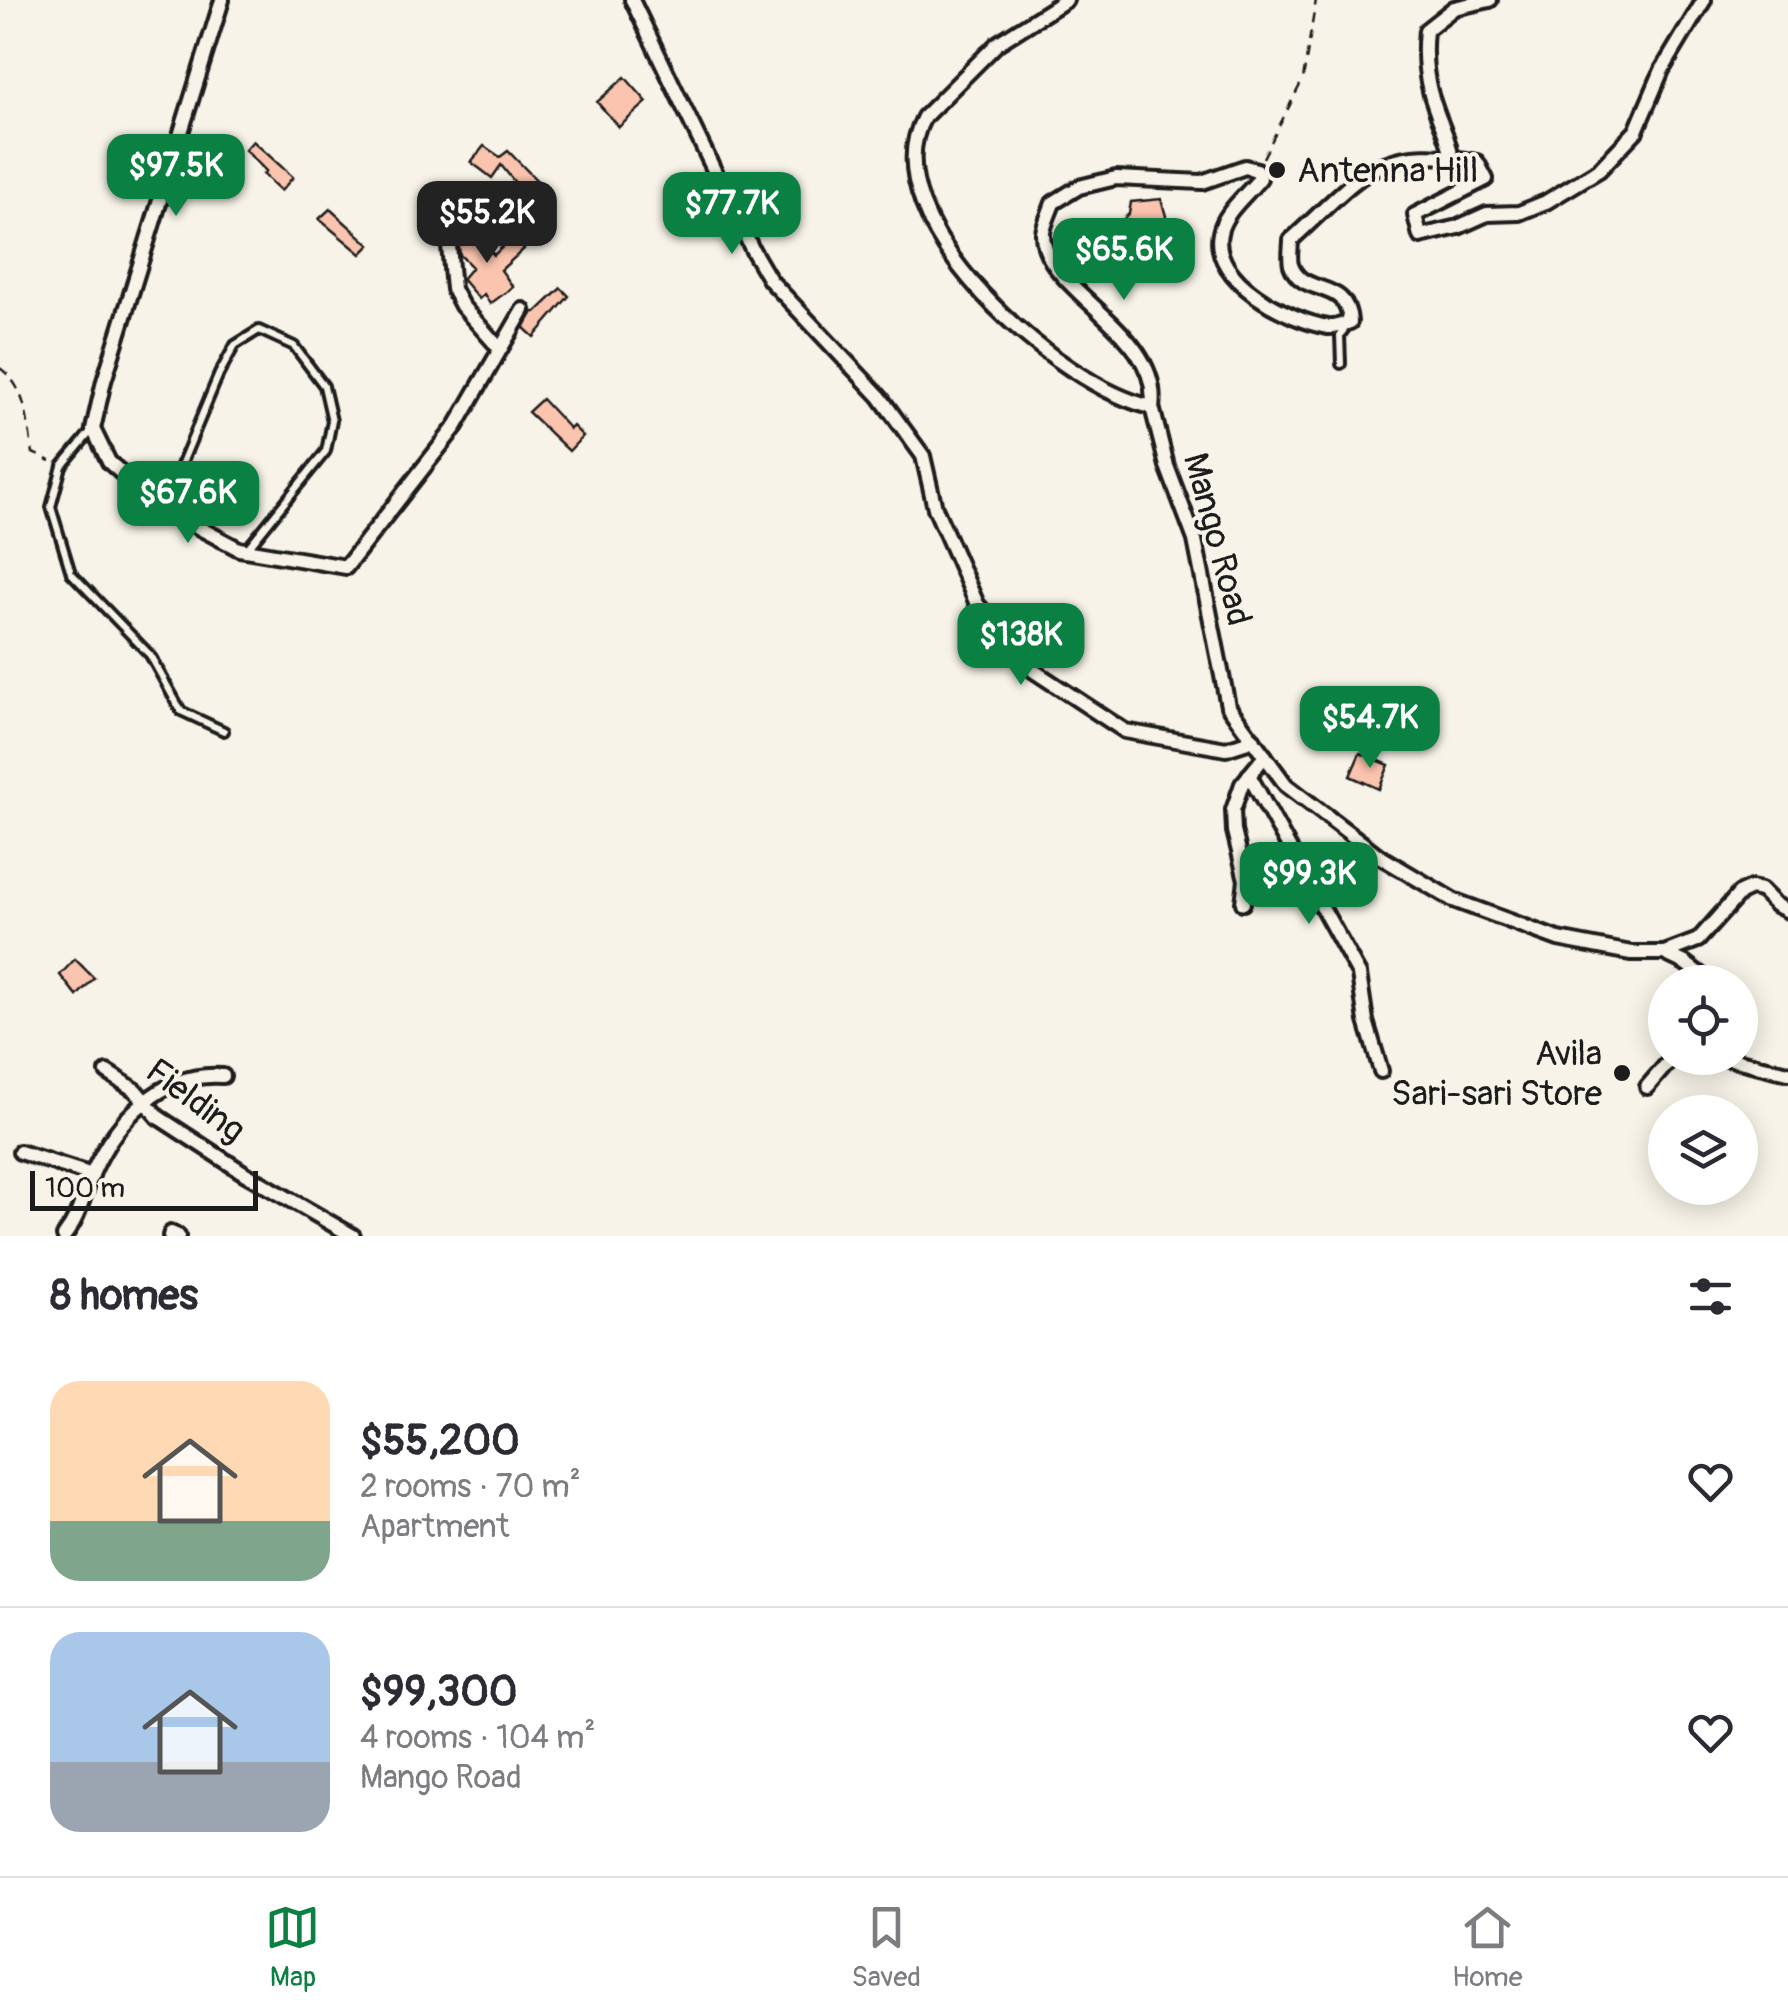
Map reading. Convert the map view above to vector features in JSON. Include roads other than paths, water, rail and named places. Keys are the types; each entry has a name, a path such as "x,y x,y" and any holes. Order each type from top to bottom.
{"street":[{"path":"222,0 104,381 93,429 108,462 160,507 246,550 346,566 456,426 523,310"},
{"path":"632,0 770,280 880,397 923,456 936,508 977,604 1034,671 1124,731 1226,749 1254,740"},
{"path":"1066,0 998,44 924,117 914,153 916,182 943,248 1008,320 1078,376 1135,404 1152,407"},
{"path":"1451,157 1423,59 1426,30 1454,8 1490,0"},
{"path":"1350,322 1350,309 1343,297 1300,278 1290,263 1291,240 1357,177 1384,162 1428,154 1477,162 1486,179 1415,215 1420,236 1458,227 1486,214 1520,213 1546,202 1598,170 1636,131 1662,70 1704,0"},
{"name":"Mango Road","path":"1350,322 1332,328 1288,314 1245,289 1228,268 1218,238 1225,216 1260,178 1257,170 1245,167 1202,182 1116,178 1079,186 1053,203 1043,235 1054,266 1108,317 1145,367 1154,392 1152,407 1167,466 1196,540 1228,706 1286,784 1379,856 1452,900 1558,939 1631,954 1664,952"},
{"path":"444,192 453,289 462,306 500,349"},
{"path":"1243,903 1246,880 1233,810 1242,784 1265,756"},
{"path":"1249,775 1360,974 1366,1021 1381,1071"},
{"path":"1664,952 1698,940 1740,893 1751,888 1761,890 1776,905 1788,910"},
{"path":"1664,952 1688,965"},
{"path":"1758,1066 1788,1073"},
{"name":"Fielding","path":"106,1072 135,1090 158,1117 352,1236"},
{"path":"64,1236 83,1206 92,1174 110,1138 144,1102 179,1079 200,1074 222,1076"},
{"path":"1647,1087 1657,1075"},
{"path":"20,1152 92,1174"},
{"path":"170,1236 178,1236"}],"lane":[{"path":"1342,364 1340,335 1350,322"},
{"path":"160,507 235,345 260,330 294,346 324,386 332,421 326,451 246,550"},
{"path":"93,429 62,466 51,507 71,573 150,655 182,711 224,731"}],"place":[{"name":"Antenna Hill","path":"1277,170"},
{"name":"Avila Sari-sari Store","path":"1622,1073"}]}
